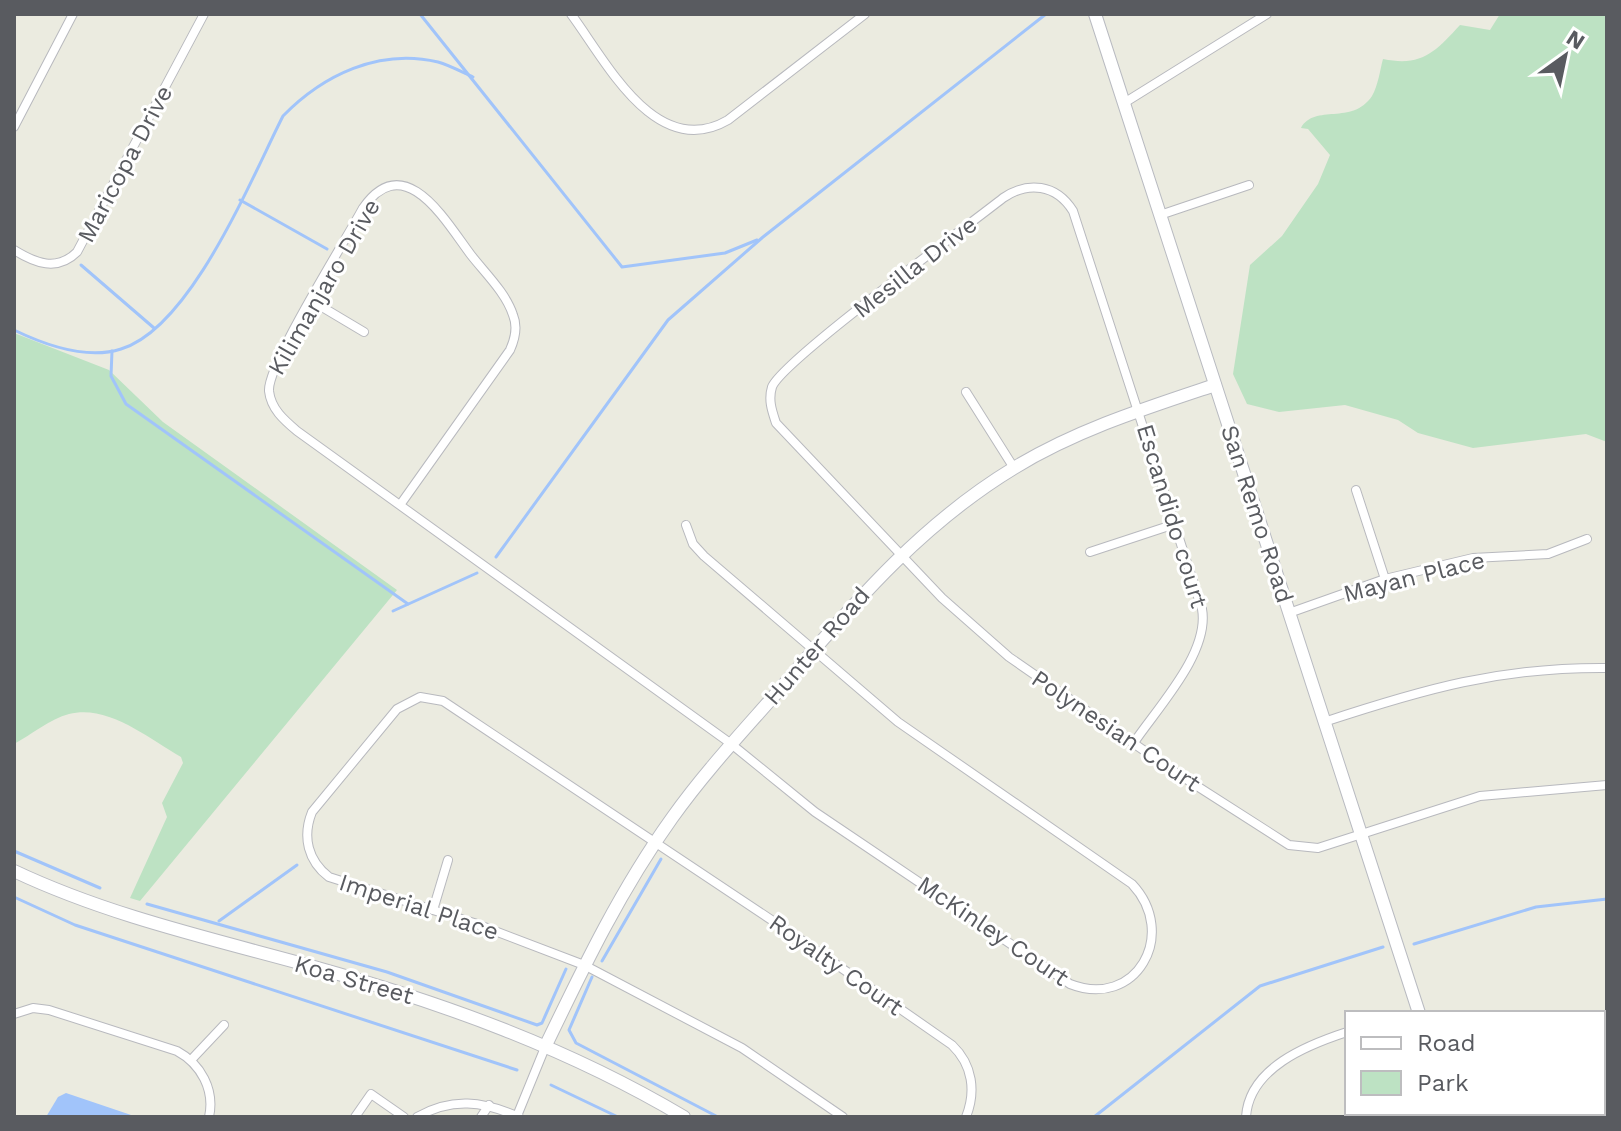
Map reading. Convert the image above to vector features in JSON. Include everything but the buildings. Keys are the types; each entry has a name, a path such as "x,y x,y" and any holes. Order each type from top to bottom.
{"street":[{"path":"14,127 73,14"},
{"name":"Maricopa Drive","path":"14,250 44,264 63,262 77,252 204,14"},
{"path":"571,14 641,105 662,123 690,131 713,127 728,120 865,14"},
{"name":"San Remo Road","path":"1095,14 1360,834 1414,1011"},
{"path":"1124,103 1267,14"},
{"path":"1160,215 1249,185"},
{"name":"Kilimanjaro Drive","path":"400,505 510,350 516,334 513,315 435,207 421,193 400,186 385,188 370,198 272,372 269,391 275,409 297,431 730,743"},
{"name":"Mesilla Drive","path":"899,554 776,423 770,403 773,386 805,353 1012,191 1027,186 1049,189 1063,198 1073,211 1139,411"},
{"path":"312,301 364,332"},
{"name":"Hunter Road","path":"546,1045 616,904 654,843 730,743 899,554 942,518 1014,468 1092,428 1215,385"},
{"path":"966,392 1014,468"},
{"name":"Escandido court","path":"1133,744 1194,654 1203,633 1197,590 1139,411"},
{"path":"1356,490 1385,579"},
{"path":"1090,552 1175,524"},
{"name":"McKinley Court","path":"686,525 693,544 704,556 910,731 1132,884 1151,909 1154,929 1151,948 1139,969 1108,987 1084,988 1070,984 815,812 730,743"},
{"name":"Mayan Place","path":"1289,613 1385,579 1473,558 1548,554 1587,539"},
{"name":"Polynesian Court","path":"899,554 1009,657 1133,744 1289,845 1318,848 1480,796 1607,785"},
{"path":"1324,722 1419,691 1479,676 1607,668"},
{"name":"Imperial Place","path":"584,965 433,910 329,877 316,865 307,839 315,808 391,716 412,699 435,698 450,705 654,843"},
{"name":"Royalty Court","path":"654,843 952,1045 962,1057 971,1081 972,1096 966,1117"},
{"path":"433,910 448,860"},
{"name":"Koa Street","path":"14,871 139,919 433,1002 546,1045 684,1117"},
{"path":"584,965 742,1048 843,1117"},
{"path":"14,1014 33,1008 49,1010 170,1047 191,1060 210,1094 209,1117"},
{"path":"191,1060 224,1025"},
{"path":"1246,1117 1253,1090 1265,1075 1304,1049 1345,1033"},
{"path":"417,1117 458,1102 489,1105 518,1117 546,1045"},
{"path":"355,1117 371,1094 404,1117"},
{"path":"481,1117 489,1105"}],"green space":[{"path":"1500,14 1607,14 1607,442 1586,434 1473,448 1418,433 1398,420 1345,405 1279,412 1247,404 1233,374 1250,265 1282,236 1318,184 1330,155 1308,129 1301,128 1315,117 1344,113 1364,105 1374,92 1383,59 1418,59 1435,50 1460,25 1490,30"},
{"path":"14,333 109,370 163,422 397,590 140,901 130,898 167,817 162,803 183,763 181,757 113,718 84,712 55,720 14,744"}],"water":[{"path":"66,1093 137,1117 46,1117 58,1097"}],"waterway":[{"path":"420,14 622,267 725,253 757,240"},
{"path":"496,557 668,320 763,237 1046,14"},
{"path":"14,330 53,346 94,353 121,349 147,336 195,283 236,212 283,116 299,101 353,68 395,59 438,62 473,77"},
{"path":"240,200 327,249"},
{"path":"81,265 154,328"},
{"path":"112,351 111,376 126,404 408,604"},
{"path":"393,611 477,573"},
{"path":"14,851 100,888"},
{"path":"602,961 661,859"},
{"path":"219,921 297,865"},
{"path":"14,897 75,925 517,1070"},
{"path":"1414,944 1536,907 1607,899"},
{"path":"147,904 387,972 537,1025 542,1023 566,969"},
{"path":"1094,1117 1260,986 1383,947"},
{"path":"592,977 569,1030 576,1043 718,1117"},
{"path":"551,1085 618,1117"}]}
